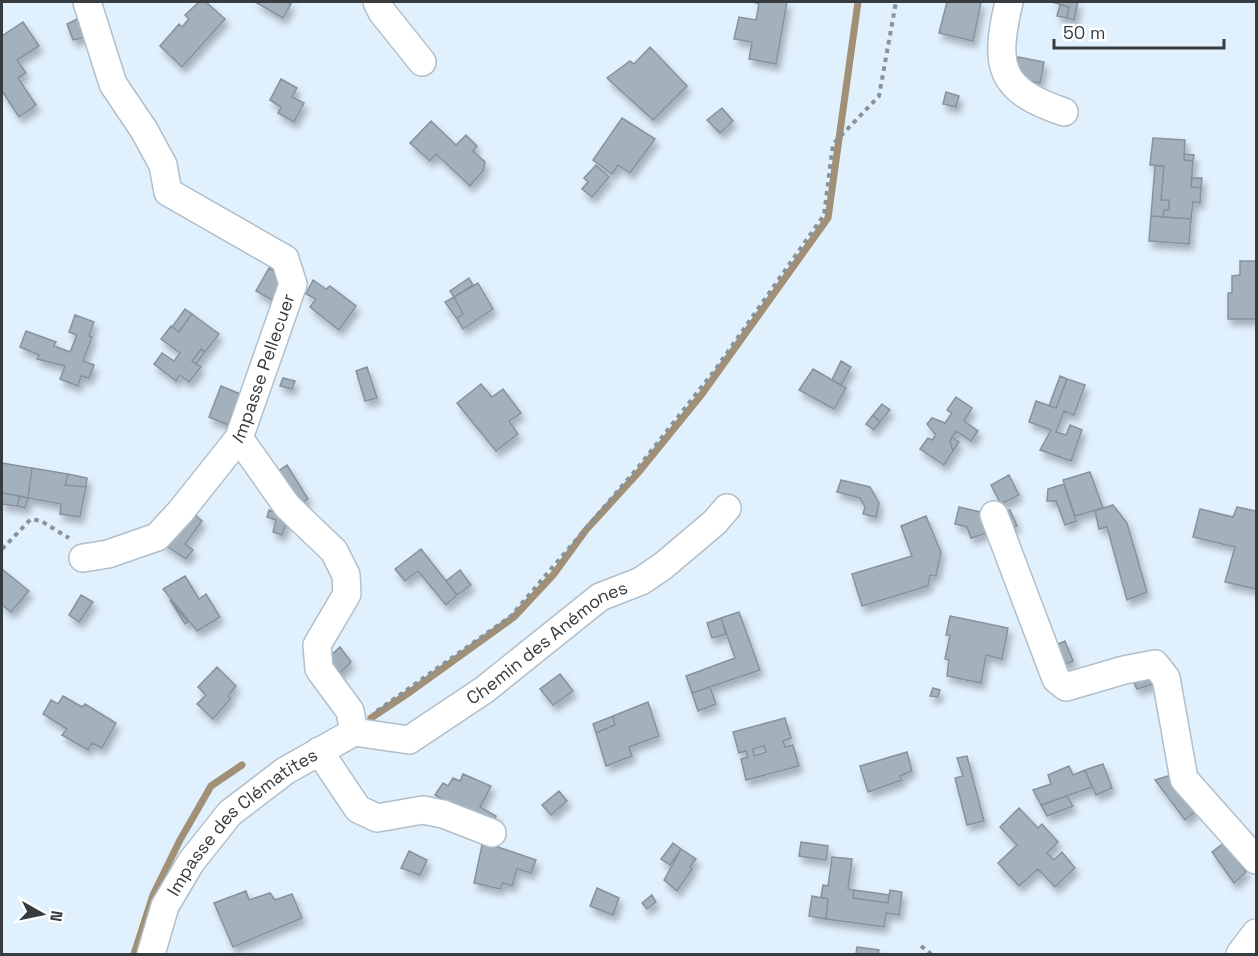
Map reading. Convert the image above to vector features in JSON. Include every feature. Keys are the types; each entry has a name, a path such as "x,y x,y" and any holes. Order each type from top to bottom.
{"street":[{"name":"Impasse Pellecuer","path":"84,558 108,554 157,537 182,511 239,438 293,284 285,259 168,192 163,165 144,130 113,84 87,2"},
{"path":"377,2 382,12 422,62"},
{"path":"1010,2 1001,45 1005,76 1016,90 1042,105 1064,112"},
{"path":"239,438 287,506 334,551 346,575 347,594 317,645 319,669 352,721"},
{"name":"Chemin des Anémones","path":"352,721 409,740 484,690 600,597 640,581 663,566 715,522 727,508"},
{"path":"994,515 1056,679 1066,687 1124,670 1155,664 1166,678 1184,779 1257,860"},
{"name":"Impasse des Clématites","path":"150,954 165,906 191,862 230,813 285,771 319,751 352,721"},
{"path":"319,751 358,809 377,818 423,810 443,814 492,833"},
{"path":"1240,954 1257,933"}],"path":[{"path":"352,721 381,708 511,616 640,465 715,370 824,216 833,144 879,96 896,2"},
{"path":"2,549 21,526 31,519 41,521 75,542 84,558"},
{"path":"921,946 931,954"}],"building":[{"path":"199,2 206,2 225,19 182,67 160,46 179,24 182,27 189,19 185,15"},
{"path":"255,2 287,2 291,4 283,18"},
{"path":"753,2 787,2 776,64 749,59 752,42 734,39 739,17 756,20 759,4"},
{"path":"947,2 981,2 973,41 939,33"},
{"path":"1052,2 1078,2 1074,20 1067,18 1069,7"},
{"path":"1060,5 1069,7 1067,18 1057,16"},
{"path":"83,16 87,37 73,40 67,24"},
{"path":"23,22 39,46 17,60 26,73 18,78 36,105 19,117 2,91 2,36"},
{"path":"650,47 687,86 653,120 607,78 630,61 634,64"},
{"path":"1018,57 1044,62 1040,83 1014,78"},
{"path":"281,79 297,88 292,97 304,103 294,122 278,113 281,107 270,100"},
{"path":"946,92 959,96 956,107 943,104"},
{"path":"722,108 733,121 720,133 707,120"},
{"path":"622,118 655,139 630,173 618,165 612,174 593,160"},
{"path":"431,121 456,145 466,135 477,146 473,151 485,162 483,171 470,186 436,154 430,161 410,143"},
{"path":"1153,138 1185,140 1184,160 1193,161 1191,187 1201,188 1200,203 1193,202 1191,219 1163,217 1164,210 1169,210 1169,200 1161,200 1164,166 1150,165"},
{"path":"1184,154 1194,155 1193,161 1184,160"},
{"path":"596,165 609,177 592,197 582,189 588,182 584,178"},
{"path":"1155,166 1164,166 1161,200 1169,200 1169,210 1164,210 1163,217 1151,216"},
{"path":"1192,178 1202,178 1201,188 1191,187"},
{"path":"1151,216 1191,219 1189,244 1149,241"},
{"path":"1240,261 1256,261 1256,319 1228,319 1228,293 1232,293 1232,276 1240,275"},
{"path":"269,268 284,277 272,300 256,291"},
{"path":"469,278 473,285 454,297 450,291"},
{"path":"313,280 326,289 330,286 356,306 339,330 310,307 316,299 306,294"},
{"path":"478,283 493,309 463,329 457,319 463,314 454,297"},
{"path":"454,297 463,314 457,319 445,302"},
{"path":"185,309 192,314 179,332 172,327"},
{"path":"192,314 219,334 205,352 201,349 192,361 201,367 189,382 180,375 176,381 154,364 162,353 174,361 180,353 161,339 171,326 179,332"},
{"path":"75,315 94,322 89,336 92,337 83,361 94,365 89,378 81,376 78,386 60,379 65,366 37,359 39,355 20,347 26,331 56,342 54,346 70,352 77,335 69,332"},
{"path":"201,349 205,352 196,364 192,361"},
{"path":"841,361 851,367 841,385 832,380"},
{"path":"367,367 377,398 365,401 356,371"},
{"path":"813,369 846,388 834,409 799,390"},
{"path":"1060,376 1067,379 1056,408 1049,406"},
{"path":"283,378 295,381 292,389 280,386"},
{"path":"1067,379 1085,385 1074,415 1064,411 1056,432 1066,435 1070,425 1082,430 1071,461 1040,450 1051,430 1029,422 1036,401 1056,408"},
{"path":"481,384 492,397 503,389 521,413 509,421 518,434 496,451 457,403"},
{"path":"221,386 240,394 228,425 209,417"},
{"path":"956,397 972,408 964,421 978,431 971,441 956,431 950,441 953,451 944,465 920,449 928,438 932,440 936,435 927,424 932,418 945,423 952,413 947,410"},
{"path":"882,404 890,410 880,422 873,415"},
{"path":"873,415 880,422 874,430 866,424"},
{"path":"952,437 959,442 953,451 950,441"},
{"path":"2,463 32,468 28,498 2,493"},
{"path":"287,465 308,499 296,506 270,477"},
{"path":"32,468 68,474 65,485 86,487 80,517 60,514 61,504 28,498"},
{"path":"1090,472 1103,508 1075,516 1063,480"},
{"path":"68,474 87,478 86,487 65,485"},
{"path":"1009,475 1019,495 1001,504 991,485"},
{"path":"841,480 870,487 879,503 876,517 863,514 865,507 860,498 837,492"},
{"path":"1064,484 1076,521 1065,525 1056,501 1047,501 1048,489"},
{"path":"2,493 20,496 17,506 2,504"},
{"path":"20,496 28,498 25,508 17,506"},
{"path":"1113,505 1127,523 1147,592 1127,600 1107,527 1099,529 1095,511"},
{"path":"959,507 980,512 987,533 971,538 967,527 955,524"},
{"path":"1237,507 1256,511 1256,589 1225,582 1235,547 1193,537 1200,509 1233,517"},
{"path":"269,510 288,517 282,535 273,532 276,520 267,517"},
{"path":"1010,510 1017,526 1004,531 998,514"},
{"path":"191,511 202,521 185,544 193,550 186,559 162,543"},
{"path":"926,516 941,552 936,576 930,575 928,586 862,606 852,574 912,556 901,526"},
{"path":"421,549 457,595 446,605 418,571 405,581 395,569"},
{"path":"2,569 29,591 11,612 2,605"},
{"path":"460,570 471,585 457,595 446,581"},
{"path":"185,576 199,599 206,594 220,617 197,631 163,589"},
{"path":"81,595 93,602 79,622 69,615"},
{"path":"170,600 188,622 185,624"},
{"path":"739,612 760,670 692,693 686,676 735,658 721,618"},
{"path":"950,616 1008,628 1002,659 986,655 981,683 947,676 949,660 945,659 950,635 946,635"},
{"path":"721,618 726,634 712,638 707,623"},
{"path":"1065,641 1073,661 1063,665 1056,645"},
{"path":"340,647 351,662 335,678 322,664"},
{"path":"217,667 236,686 228,696 231,698 213,719 197,704 206,695 198,687"},
{"path":"560,674 573,691 553,705 540,689"},
{"path":"1151,674 1153,684 1137,689 1132,679"},
{"path":"710,687 716,704 698,711 692,693"},
{"path":"933,688 940,690 938,697 930,696"},
{"path":"63,696 82,707 85,704 116,723 102,748 92,743 88,750 62,735 67,729 43,714 51,700 58,704"},
{"path":"648,702 659,736 629,747 632,756 606,766 596,733 615,725 613,716"},
{"path":"613,716 615,725 596,733 593,724"},
{"path":"785,718 791,738 783,741 785,747 793,745 799,766 746,780 741,759 748,757 746,751 739,753 733,732","holes":["764,746 766,752 754,756 753,749"]},
{"path":"907,752 912,771 900,776 902,780 868,792 860,766"},
{"path":"967,756 984,821 967,825 955,778 963,776 957,758"},
{"path":"1103,764 1112,788 1096,795 1085,770"},
{"path":"1069,766 1073,775 1085,770 1092,787 1041,805 1033,790 1051,784 1048,775"},
{"path":"463,774 491,786 480,807 496,816 492,829 435,795 443,783 448,786 453,778 460,781"},
{"path":"1171,775 1197,810 1185,820 1155,780"},
{"path":"559,791 567,801 551,815 542,805"},
{"path":"1067,796 1073,806 1047,816 1041,805"},
{"path":"1019,808 1038,828 1042,824 1058,842 1047,853 1054,860 1062,852 1075,868 1055,887 1038,869 1019,886 998,863 1017,845 1000,827"},
{"path":"801,842 828,846 826,860 799,856"},
{"path":"673,843 681,849 670,865 661,859"},
{"path":"1224,843 1246,872 1234,883 1212,852"},
{"path":"482,845 498,847 536,860 531,873 517,869 512,886 503,883 500,889 474,883"},
{"path":"681,849 696,859 677,891 664,880"},
{"path":"409,851 427,860 420,875 401,868"},
{"path":"832,857 852,859 848,889 854,890 853,898 888,903 890,890 902,892 899,915 886,913 884,927 826,919 828,899 821,897 823,885 828,886"},
{"path":"597,888 619,898 613,915 590,906"},
{"path":"854,890 889,895 888,903 853,898"},
{"path":"246,891 249,900 270,893 275,900 292,894 302,918 233,947 214,903"},
{"path":"652,895 656,902 647,909 642,903"},
{"path":"812,896 828,899 826,919 809,916"},
{"path":"857,947 879,950 878,954 856,954"}],"waterway":[{"path":"371,718 514,617 554,574 586,530 638,473 702,394 828,218 858,2"},
{"path":"134,954 153,895 180,840 211,786 242,765"}]}
